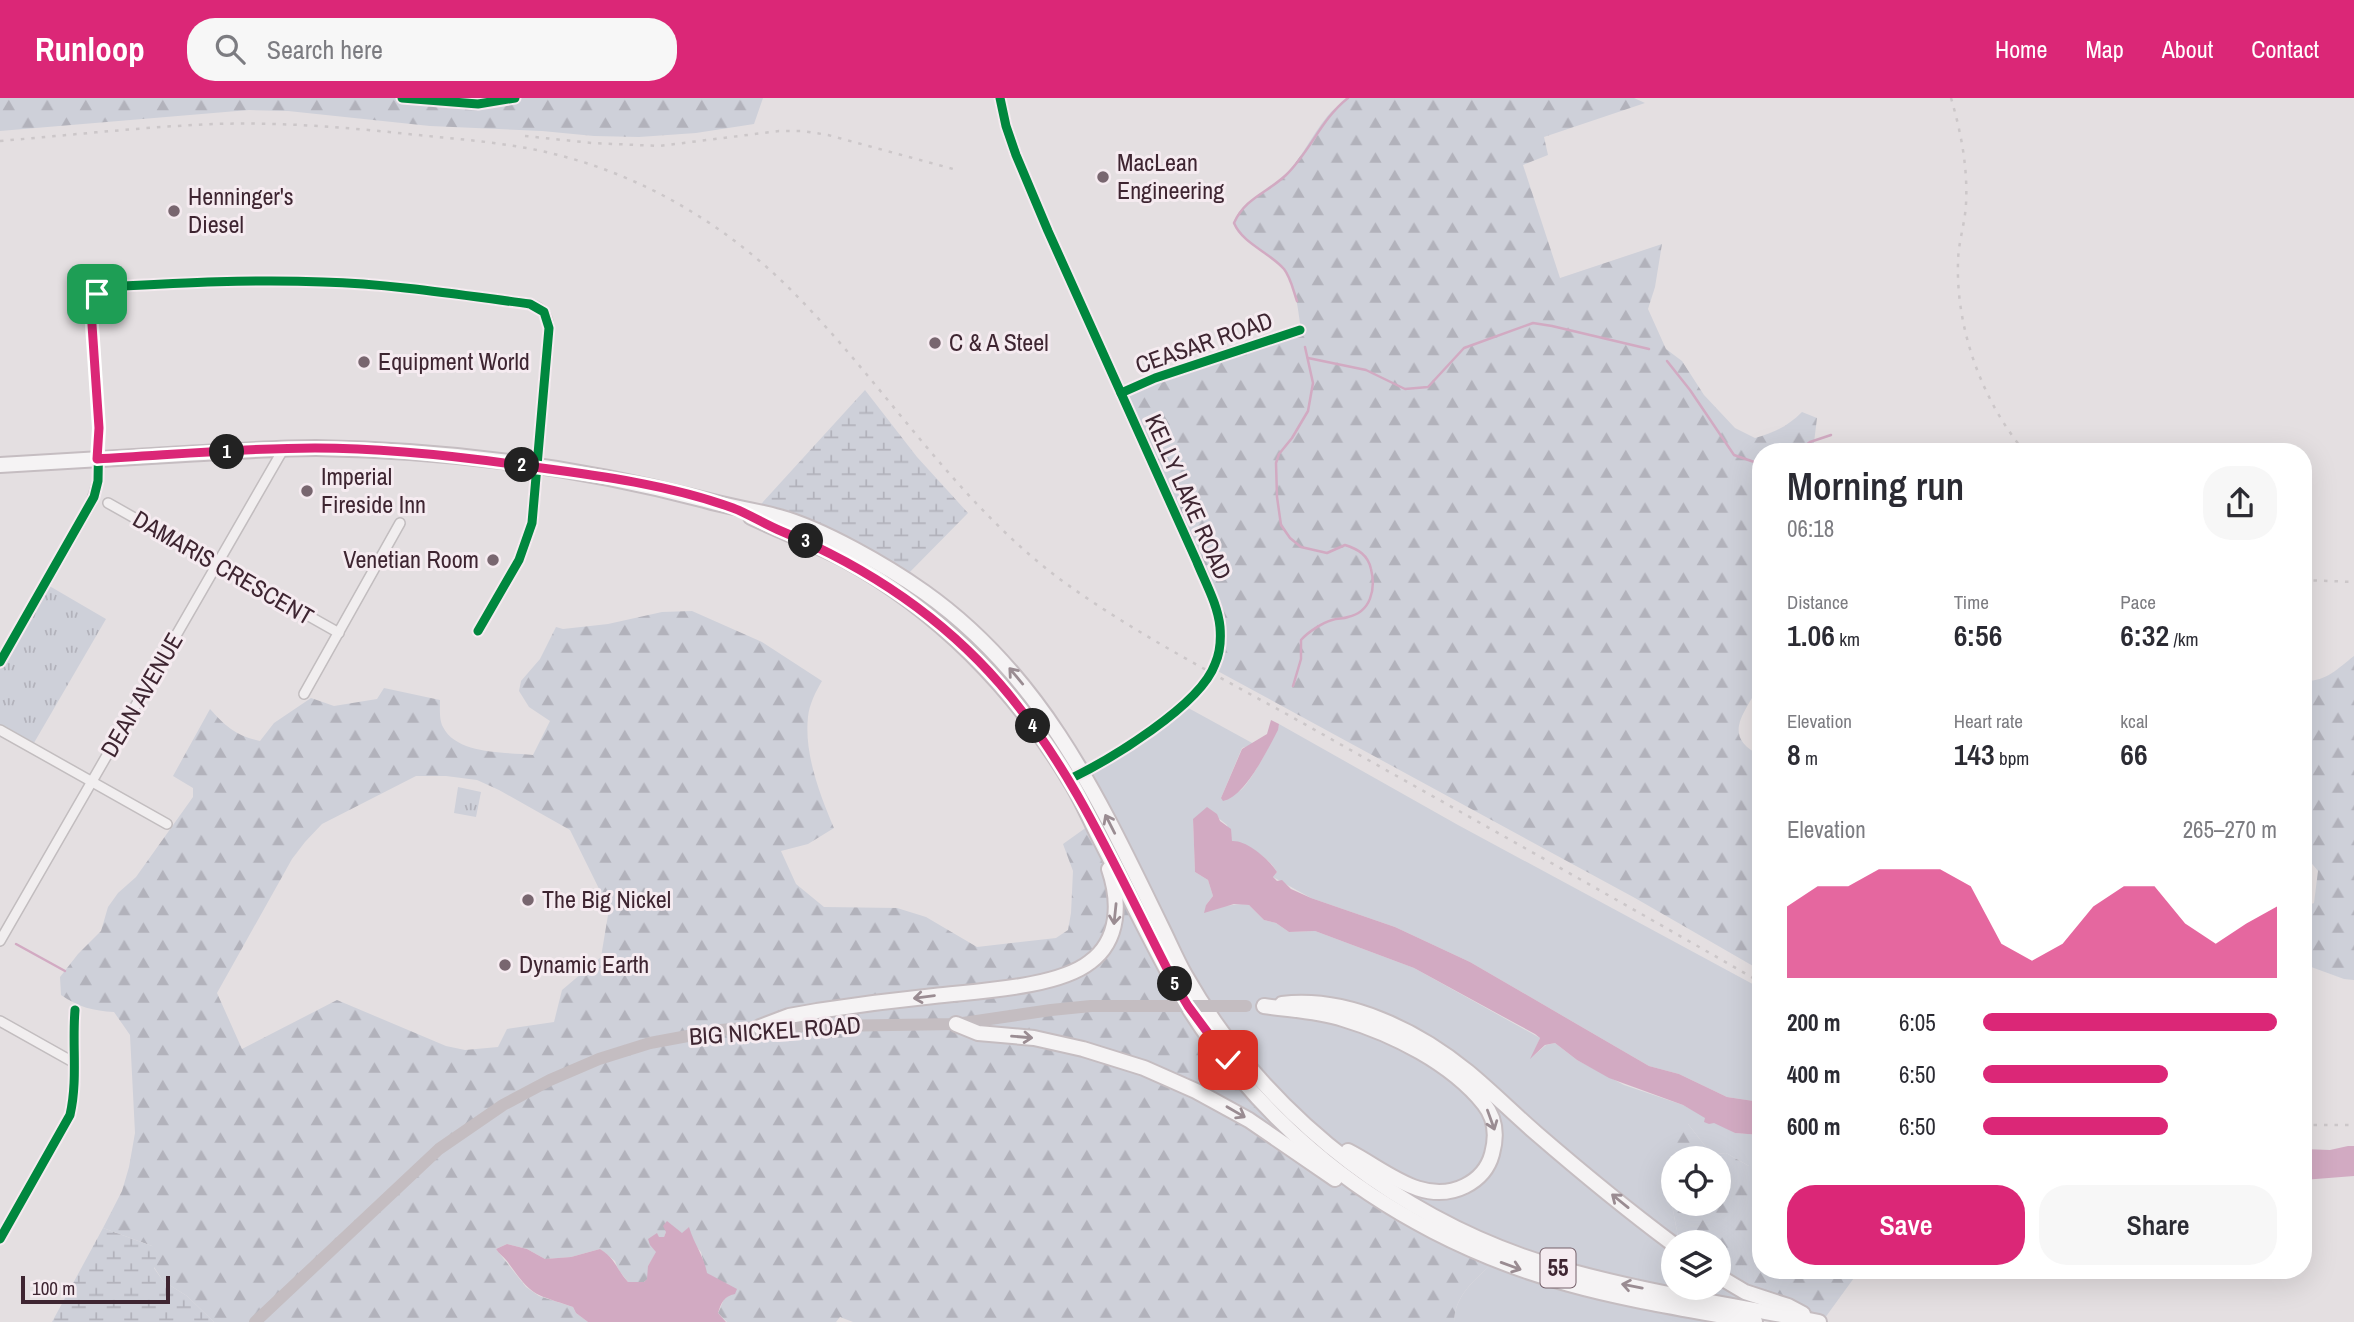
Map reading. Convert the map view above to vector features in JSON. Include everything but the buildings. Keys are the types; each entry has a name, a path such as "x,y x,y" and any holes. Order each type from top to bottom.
{"main road":[{"name":"KELLY LAKE ROAD","path":"1000,98 1016,155 1219,615 1221,639 1215,665 1196,692 1145,733 1070,779"},
{"name":"55","path":"0,465 284,448 408,453 481,459 620,480 779,517 801,525 856,551 925,593 971,630 1012,671 1059,732 1084,772 1185,974 1214,1021 1245,1062 1304,1125 1324,1142 1409,1203 1508,1251 1571,1272 1613,1282 1818,1322"},
{"path":"0,662 91,503 98,481 97,459"},
{"name":"55","path":"734,508 846,560 891,587 949,632 1002,686 1070,779 1176,986 1215,1044 1267,1107 1313,1151 1364,1189 1417,1222 1532,1274 1600,1292 1755,1322"},
{"path":"760,1027 789,1016 1001,988 1053,979 1078,969 1091,962 1104,947 1116,922 1115,889 1105,848"},
{"path":"1264,1006 1303,1001 1345,1007 1391,1024 1426,1042 1466,1071 1536,1133 1661,1234"},
{"name":"BIG NICKEL ROAD","path":"255,1322 439,1149 503,1105 574,1069 625,1050 694,1034 760,1027 956,1024 1091,1006 1264,1006"},
{"path":"1264,1006 1342,1018 1415,1049 1448,1071 1483,1103 1490,1112 1496,1135 1491,1157 1484,1171 1460,1188 1439,1192 1404,1183 1351,1152 1324,1142"},
{"path":"956,1024 978,1033 1034,1038 1072,1046 1143,1068 1219,1102 1249,1119 1343,1184 1364,1189"},
{"path":"1731,1284 1745,1292 1788,1306 1818,1322"}],"street":[{"path":"97,459 99,428 91,310 97,294 109,287 261,280 399,287 530,304 539,308 544,312 549,328 532,523 519,560 478,631"},
{"name":"CEASAR ROAD","path":"1121,393 1166,374 1300,330"},
{"name":"DEAN AVENUE","path":"0,941 284,448"},
{"name":"DAMARIS CRESCENT","path":"108,503 339,634"},
{"path":"304,694 400,523"},
{"path":"0,730 167,824"},
{"path":"0,1238 70,1115 74,1093 75,1010"},
{"path":"0,1021 73,1062"}],"green space":[{"path":"0,98 763,98 754,124 696,133 639,137 430,126 288,111 249,110 0,131"},
{"path":"1348,98 1634,98 1645,103 1544,137 1548,155 1523,165 1560,278 1662,244 1655,287 1648,309 1666,349 1682,361 1704,395 1735,428 1755,438 1780,428 1802,412 1817,418 1814,443 1752,443 1752,698 1740,721 1739,730 1741,739 1752,750 1752,965 1635,898 1212,668 1220,628 1120,393 1301,329 1295,295 1288,275 1275,261 1244,238 1233,223 1248,202 1288,172 1333,110"},
{"path":"865,390 917,457 968,513 904,578 753,513"},
{"path":"46,584 106,619 31,748 0,731 0,664"},
{"path":"692,611 762,642 822,681 809,712 808,745 819,788 834,828 808,844 781,851 796,884 824,907 897,908 926,917 977,947 1056,938 1068,930 1071,913 1073,871 1063,844 1091,824 1214,1044 1337,1171 1495,1261 1462,1295 1454,1322 853,1322 840,1317 836,1322 727,1322 718,1313 724,1299 730,1295 706,1273 701,1252 688,1228 682,1234 678,1231 666,1232 664,1237 659,1237 655,1248 657,1252 648,1266 648,1279 644,1282 628,1282 615,1261 600,1249 571,1257 545,1259 527,1249 507,1244 496,1249 526,1287 539,1296 573,1307 576,1313 588,1322 214,1322 187,1296 163,1281 154,1267 152,1246 103,1228 122,1191 135,1133 130,1035 114,1012 86,1008 61,995 60,977 101,931 108,907 118,893 136,877 193,797 193,788 173,776 210,709 232,730 260,741 274,723 311,698 334,706 377,699 384,688 440,700 443,727 459,743 483,750 533,755 550,721 529,707 519,691 521,681 540,659 556,627 563,629 608,624 662,612","holes":["416,776 477,780 570,830 609,909 601,957 562,990 554,1022 507,1029 498,1047 465,1050 446,1046 337,1000 242,1049 217,993 292,859 322,824"]},
{"path":"2354,656 2354,980 2312,967 2312,904 2318,871 2312,864 2312,681 2336,670"},
{"path":"1181,704 1254,744 1242,748 1221,798 1230,796 1246,784 1263,758 1279,724 1458,825 1752,984 1752,1101 1727,1097 1679,1074 1649,1066 1470,962 1395,927 1311,898 1273,877 1277,872 1268,861 1252,849 1232,841 1227,825 1217,817 1193,819 1195,872 1208,880 1213,896 1206,905 1249,905 1264,920 1276,923 1289,932 1315,931 1414,968 1540,1038 1532,1057 1546,1045 1555,1043 1577,1060 1624,1085 1683,1105 1735,1133 1752,1134 1752,1166 1731,1156 1731,1146 1705,1146 1688,1124 1673,1146 1661,1146 1661,1216 1674,1216 1677,1230 1661,1230 1661,1290 1613,1281 1444,1222 1304,1125 1215,1020 1084,771"},
{"path":"458,787 481,792 476,817 454,813"},
{"path":"1688,1124 1705,1146 1669,1146 1667,1144 1673,1129"},
{"path":"1731,1156 1752,1166 1752,1279 1853,1279 1822,1322 1731,1282 1731,1230 1677,1230 1674,1216 1731,1216"},
{"path":"103,1228 152,1246 159,1256 154,1268 163,1281 187,1296 214,1322 52,1322"},
{"path":"1495,1261 1751,1322 1454,1322 1462,1295"},
{"path":"1731,1282 1813,1320 1710,1300 1731,1300"}],"shaded area":[{"path":"1271,720 1279,724 1278,730 1262,760 1239,791 1223,801 1221,798 1242,749 1267,734"},
{"path":"1207,807 1217,814 1220,821 1231,829 1232,841 1258,852 1277,872 1273,877 1277,881 1282,880 1291,889 1395,927 1470,962 1649,1066 1679,1074 1727,1097 1752,1101 1752,1134 1735,1133 1714,1123 1709,1124 1704,1122 1705,1118 1683,1105 1609,1078 1577,1060 1555,1043 1545,1045 1530,1059 1540,1038 1535,1034 1414,968 1315,931 1289,932 1276,923 1264,920 1249,905 1234,904 1204,913 1213,896 1208,880 1195,872 1193,819"},
{"path":"2354,1146 2354,1176 2312,1179 2312,1149"},
{"path":"667,1221 682,1233 689,1227 707,1273 737,1289 735,1294 723,1301 719,1309 718,1313 726,1322 588,1322 576,1313 573,1307 541,1296 528,1288 496,1249 507,1244 527,1249 545,1259 571,1257 600,1249 613,1260 628,1282 644,1282 647,1279 648,1266 656,1252 648,1239 657,1233 659,1237 664,1237 666,1232 663,1226"}],"waterway":[{"path":"1297,301 1284,269 1244,237 1234,223 1244,207 1286,175 1330,116 1348,98"},
{"path":"1308,358 1366,370 1405,389 1428,387 1464,348 1533,323 1649,349"},
{"path":"1293,686 1301,659 1301,640 1324,623 1362,610 1370,599 1373,584 1370,564 1358,551 1345,545 1327,553 1301,547 1281,525 1276,463 1279,454 1308,411 1313,383 1305,347"},
{"path":"1667,361 1734,455 1752,461"},
{"path":"1809,443 1831,435"},
{"path":"16,944 65,971"}],"railway":[{"path":"1951,98 1961,137 1966,177 1965,211 1958,263 1962,313 1967,338 1984,387 2018,443"},
{"path":"0,141 214,124 336,127 533,149 583,162 648,188 708,222 736,242 788,287 857,363 956,481 1028,553 1068,585 1158,643 1752,977"},
{"path":"525,136 659,146 779,131 803,131 828,135 957,170"},
{"path":"2312,580 2354,582"},
{"path":"2312,1125 2354,1125"}],"cycle path":[{"path":"402,98 478,104 515,98"},
{"path":"1000,98 1016,155 1207,586 1217,610 1220,627 1220,646 1215,664 1192,697 1129,745 1070,779"},
{"path":"0,662 94,497 98,481 99,428 91,310 97,294 109,287 243,281 349,283 530,304 544,312 549,328 532,523 519,560 478,631"},
{"path":"1121,393 1155,378 1300,330"},
{"path":"0,1239 70,1115 74,1089 75,1010"}],"place":[{"name":"MacLean Engineering","path":"1103,177"},
{"name":"Henninger's Diesel","path":"174,211"},
{"name":"C & A Steel","path":"935,343"},
{"name":"Equipment World","path":"364,362"},
{"name":"Imperial Fireside Inn","path":"307,491"},
{"name":"Venetian Room","path":"493,560"},
{"name":"The Big Nickel","path":"528,900"},
{"name":"Dynamic Earth","path":"505,965"}],"route":[{"path":"97,294 91,310 99,428 97,459 320,448 481,459 589,475 734,508 821,547 891,587 966,648 1002,686 1035,729 1070,779 1176,986 1228,1060"}]}
